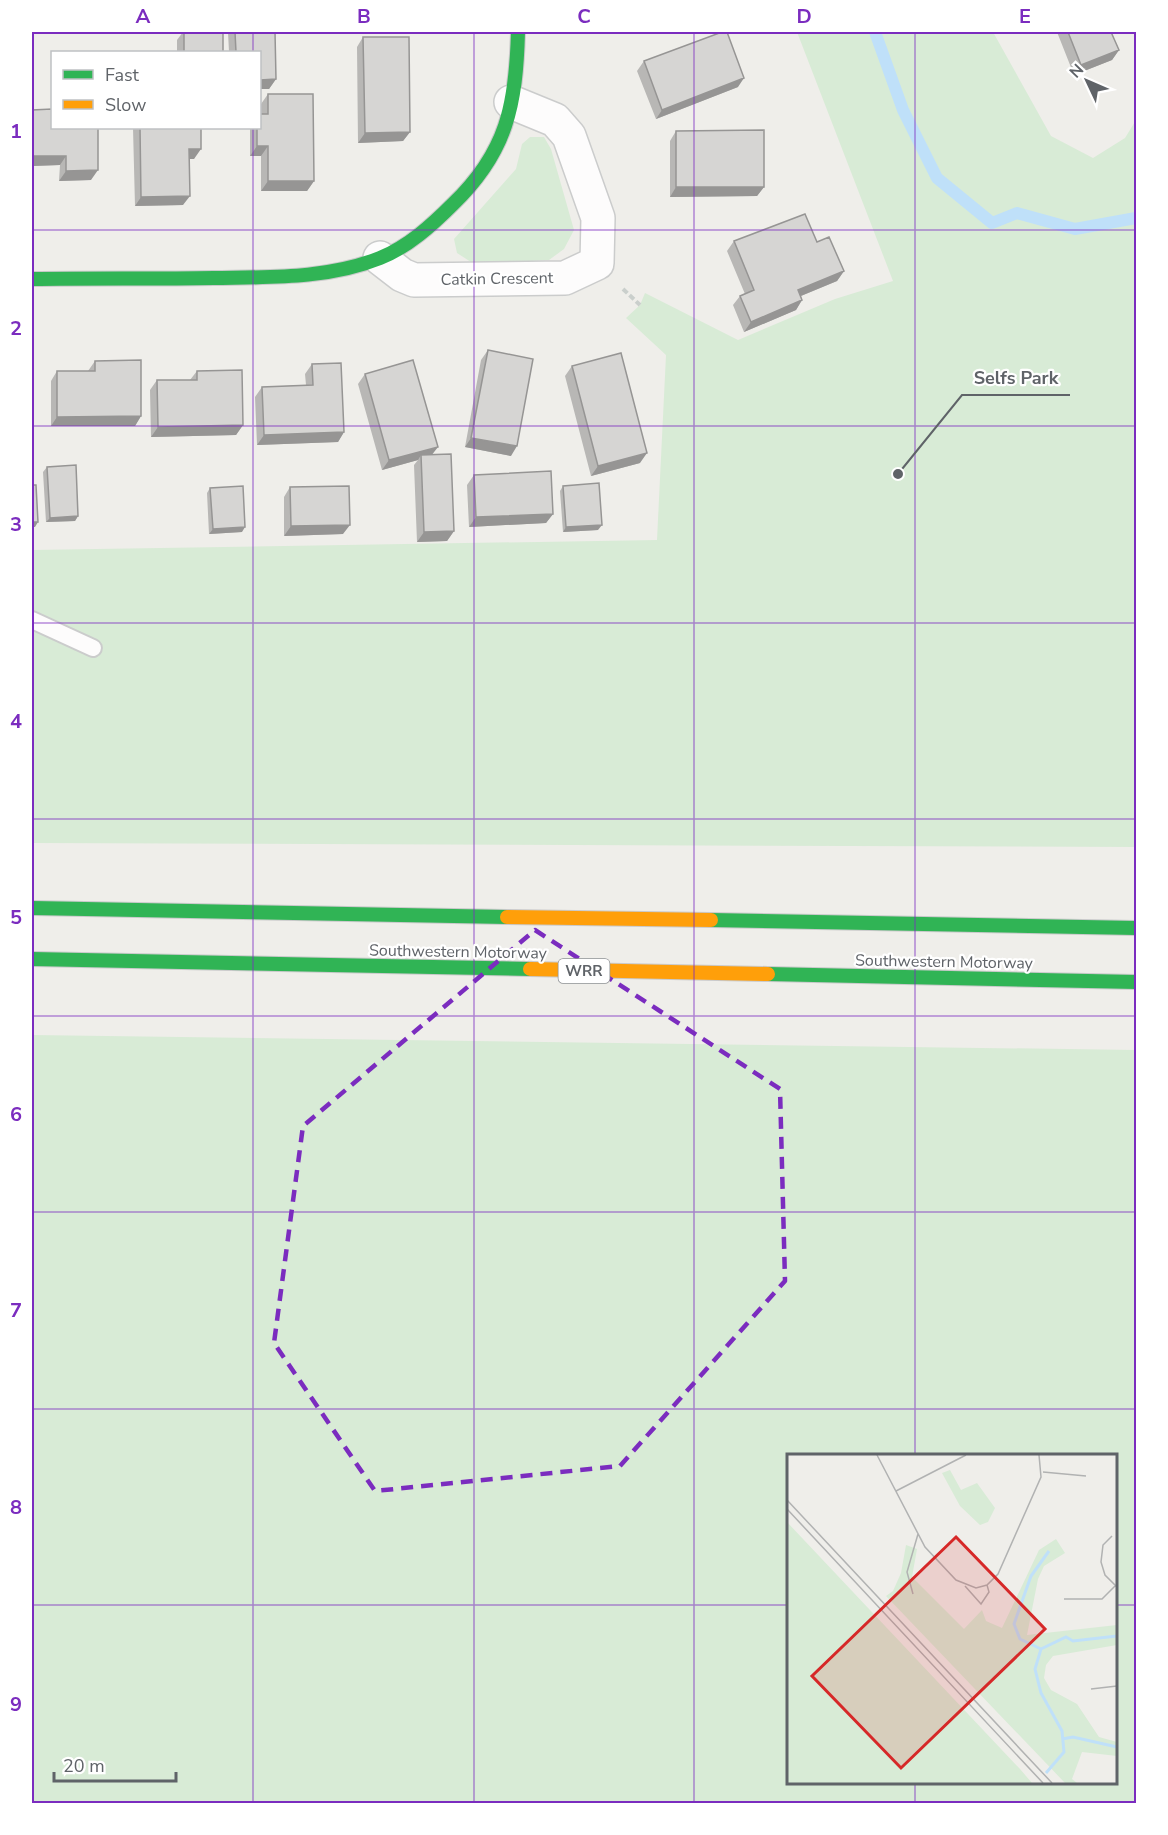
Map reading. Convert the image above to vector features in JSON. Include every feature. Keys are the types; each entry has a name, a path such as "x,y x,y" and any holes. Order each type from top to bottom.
{"main road":[{"path":"32,279 285,277 336,270 380,258 412,241 459,200 496,152 511,102 518,60 518,32"},
{"path":"32,908 1137,928"},
{"name":"Southwestern Motorway","path":"32,959 1137,982"}],"street":[{"name":"Catkin Crescent","path":"380,258 414,280 565,278 597,263 598,218 569,136 555,120 511,102"}],"lane":[{"path":"32,620 93,648"}],"highlighted area":[{"path":"535,930 780,1089 785,1281 620,1466 375,1491 274,1343 303,1126"}],"green space":[{"path":"797,32 993,32 1051,136 1093,158 1125,138 1136,120 1136,847 32,843 32,550 657,540 666,355 626,318 640,305 645,293 738,340 835,299 893,281"},
{"path":"530,137 544,137 551,149 574,230 564,249 549,260 474,264 457,253 454,239 516,169 522,144"},
{"path":"32,1035 1136,1050 1136,1803 32,1803"}],"building":[{"path":"184,32 223,32 223,51 184,51"},
{"path":"235,32 275,32 276,79 261,80 261,51 236,51"},
{"path":"727,32 744,78 662,110 644,61"},
{"path":"1068,32 1111,32 1119,50 1081,65"},
{"path":"363,37 409,37 410,132 365,133"},
{"path":"268,94 313,94 314,181 268,181 268,146 257,146 257,129 261,129 261,114 268,114"},
{"path":"51,109 51,129 98,129 98,170 66,171 66,156 32,156 32,110"},
{"path":"140,129 201,129 201,149 189,149 190,196 141,197"},
{"path":"764,130 764,187 676,187 676,131"},
{"path":"805,214 817,242 829,237 844,271 798,290 802,300 751,322 740,296 754,290 734,241"},
{"path":"488,350 533,359 517,446 471,438"},
{"path":"621,353 647,453 598,466 572,366"},
{"path":"141,360 141,416 57,417 57,371 95,371 95,361"},
{"path":"413,360 438,447 389,460 365,374"},
{"path":"341,363 344,432 264,435 262,387 313,385 312,364"},
{"path":"242,370 243,425 158,427 157,380 197,380 197,371"},
{"path":"451,454 454,531 424,532 421,455"},
{"path":"76,465 78,516 50,518 47,467"},
{"path":"551,471 553,514 476,517 474,475"},
{"path":"599,483 602,525 566,527 563,486"},
{"path":"32,485 36,485 38,522 32,522"},
{"path":"243,486 245,527 213,529 210,488"},
{"path":"349,486 350,525 291,526 290,487"}],"waterway":[{"path":"875,32 903,110 937,178 992,223 1017,213 1075,229 1136,218"}],"traffic: fast":[{"path":"32,279 298,276 340,270 390,253 410,242 437,220 471,185 486,165 497,146 511,105 518,32"},
{"path":"32,908 507,917"},
{"path":"711,920 1136,928"},
{"path":"32,959 530,969"},
{"path":"768,974 1136,982"}],"traffic: slow":[{"path":"507,917 711,920"},
{"path":"530,969 768,974"}],"place":[{"name":"Selfs Park","path":"898,474"}]}
